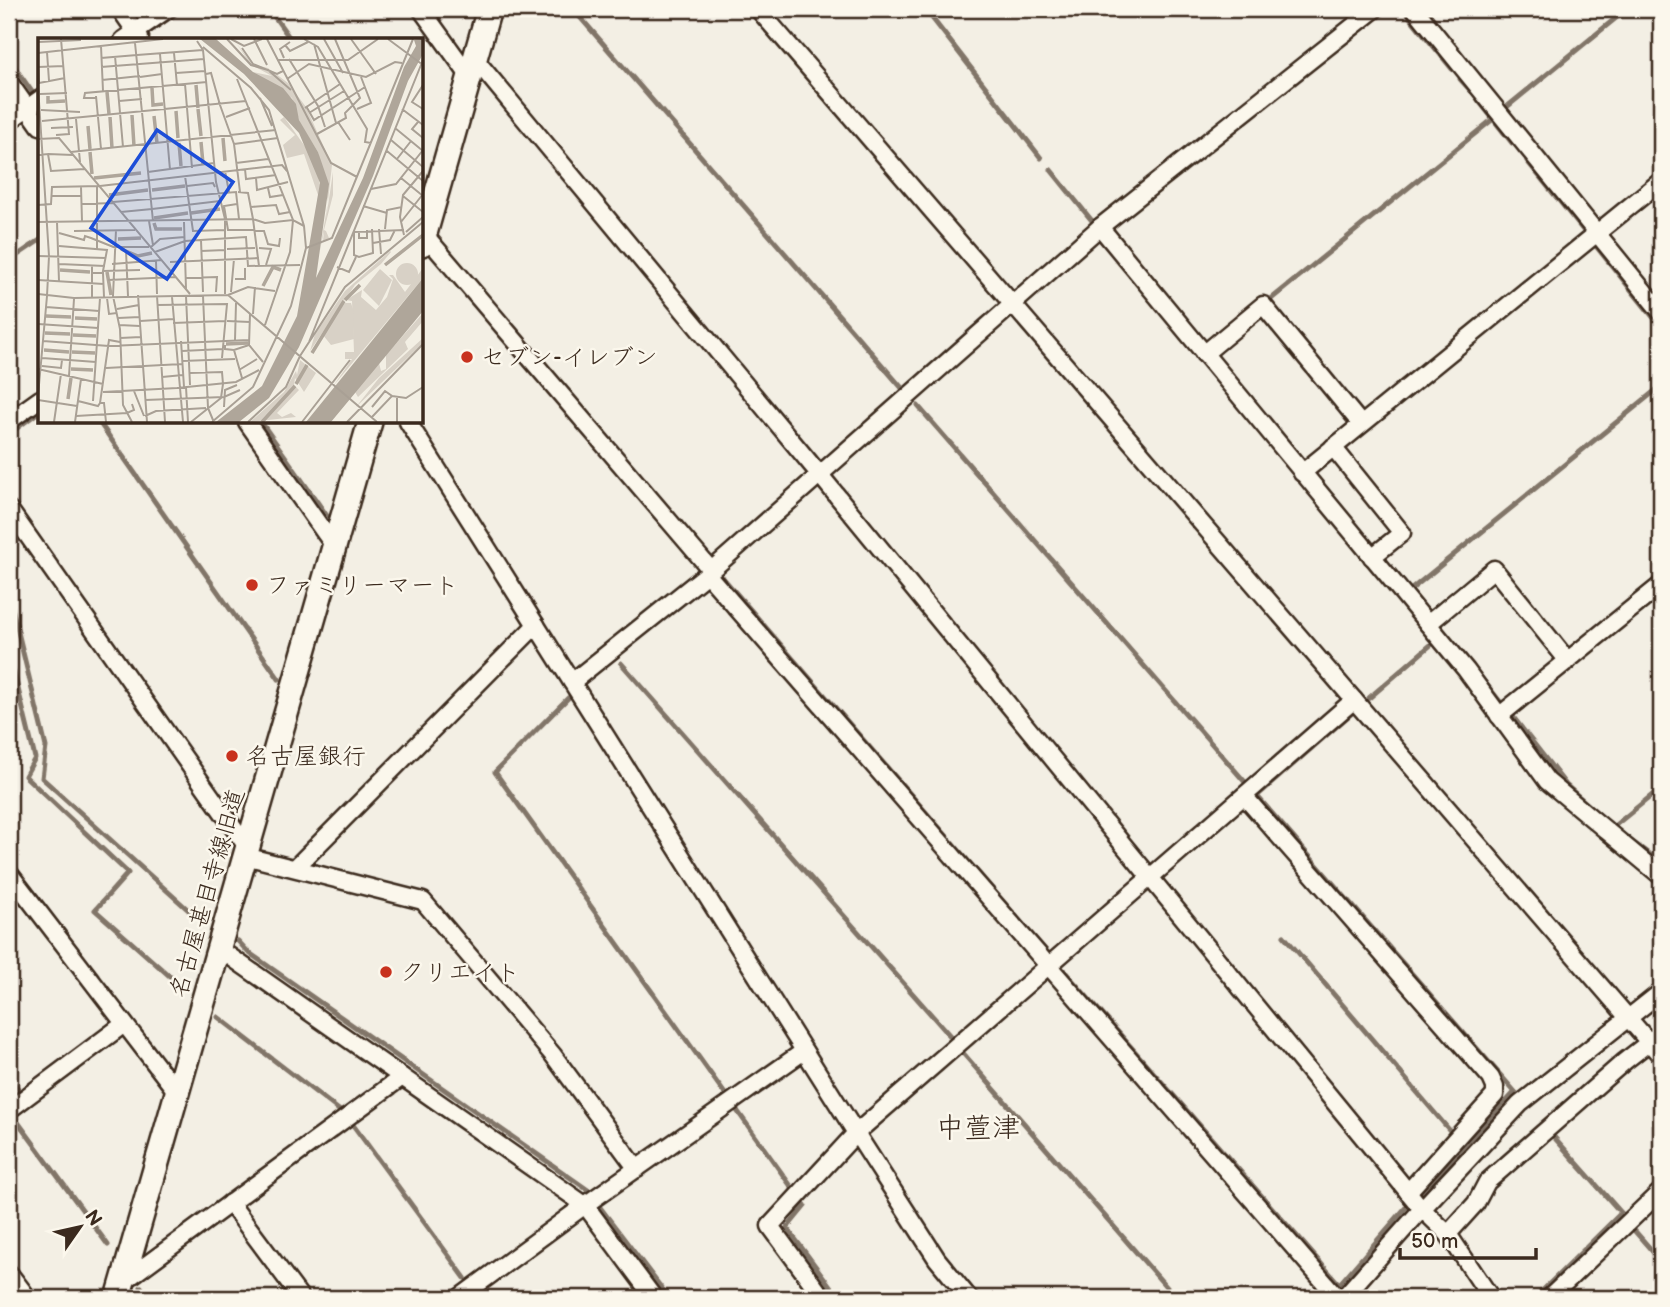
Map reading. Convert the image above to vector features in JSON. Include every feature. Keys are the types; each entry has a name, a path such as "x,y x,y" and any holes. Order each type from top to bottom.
{"street":[{"path":"120,9 134,37 168,9"},
{"path":"421,9 820,475 1422,1209 1448,1234 1491,1298"},
{"path":"424,236 489,9"},
{"path":"758,9 1629,1017 1656,1037 1661,1056"},
{"path":"572,682 709,572 1100,227 1375,9"},
{"path":"1415,9 1661,312"},
{"path":"9,82 34,104 9,121"},
{"path":"1302,473 1661,181"},
{"path":"1100,227 1466,670 1547,780 1661,876"},
{"path":"424,240 1048,967 1338,1298"},
{"path":"1204,354 1263,305 1361,424"},
{"path":"9,421 38,400"},
{"path":"248,424 334,546"},
{"name":"名古屋甚目寺線旧道","path":"120,1290 369,424"},
{"path":"409,424 856,1133 937,1259 969,1298"},
{"path":"1333,447 1402,533 1372,557"},
{"path":"9,509 246,851 295,868 423,901 553,1055 637,1169"},
{"path":"1428,624 1494,569 1568,661"},
{"path":"1499,716 1661,585"},
{"path":"295,868 536,625"},
{"path":"823,1298 770,1226 856,1133 1354,700"},
{"path":"1244,796 1491,1078 1495,1087 1495,1095 1408,1192"},
{"path":"9,873 176,1091"},
{"path":"218,948 585,1205 654,1298"},
{"path":"1343,1298 1520,1104 1661,992"},
{"path":"9,1110 124,1024"},
{"path":"1448,1234 1476,1203 1486,1182 1656,1037"},
{"path":"459,1298 585,1205 804,1051"},
{"path":"120,1290 230,1203 402,1077"},
{"path":"1549,1298 1661,1191"},
{"path":"230,1203 301,1298"},
{"path":"9,1273 28,1298"}],"waterway":[{"path":"149,32 183,9"},
{"path":"269,9 290,38"},
{"path":"573,9 902,388"},
{"path":"925,9 1041,158"},
{"path":"1403,9 1452,69"},
{"path":"1508,106 1627,9"},
{"path":"9,59 32,92"},
{"path":"1460,79 1471,91"},
{"path":"1478,100 1512,143"},
{"path":"1270,300 1493,119"},
{"path":"1527,161 1586,234"},
{"path":"1051,170 1093,222"},
{"path":"9,261 38,241"},
{"path":"1595,245 1661,327"},
{"path":"1408,592 1661,386"},
{"path":"918,406 1245,782"},
{"path":"9,434 38,412"},
{"path":"100,424 279,679"},
{"path":"262,424 327,516"},
{"path":"723,578 1048,953"},
{"path":"9,595 46,747 42,778 194,915 205,919"},
{"path":"1369,698 1433,643"},
{"path":"9,652 35,758 25,776 128,873 95,910 183,988"},
{"path":"621,663 951,1037"},
{"path":"1476,671 1502,704"},
{"path":"568,698 495,772 725,1094"},
{"path":"1353,712 1257,796 1515,1092 1421,1194"},
{"path":"1512,712 1510,713 1566,785 1601,816"},
{"path":"1613,827 1661,788"},
{"path":"1622,834 1661,863"},
{"path":"1284,936 1451,1132"},
{"path":"238,941 248,952 588,1190"},
{"path":"1060,966 1339,1284"},
{"path":"218,1017 340,1111"},
{"path":"962,1052 1176,1298"},
{"path":"9,1076 19,1090"},
{"path":"736,1109 793,1189"},
{"path":"15,1118 108,1245"},
{"path":"353,1125 465,1278"},
{"path":"1553,1136 1623,1215"},
{"path":"803,1204 805,1206 787,1228 839,1298"},
{"path":"1337,1287 1408,1205"},
{"path":"599,1206 669,1298"},
{"path":"1535,1298 1621,1213"},
{"path":"1633,1229 1661,1261"},
{"path":"141,1287 149,1298"}],"place":[{"name":"セブン-イレブン","path":"467,357"},
{"name":"ファミリーマート","path":"252,585"},
{"name":"名古屋銀行","path":"232,756"},
{"name":"クリエイト","path":"386,972"}],"district":[{"name":"中萱津","path":"978,1127"}]}
